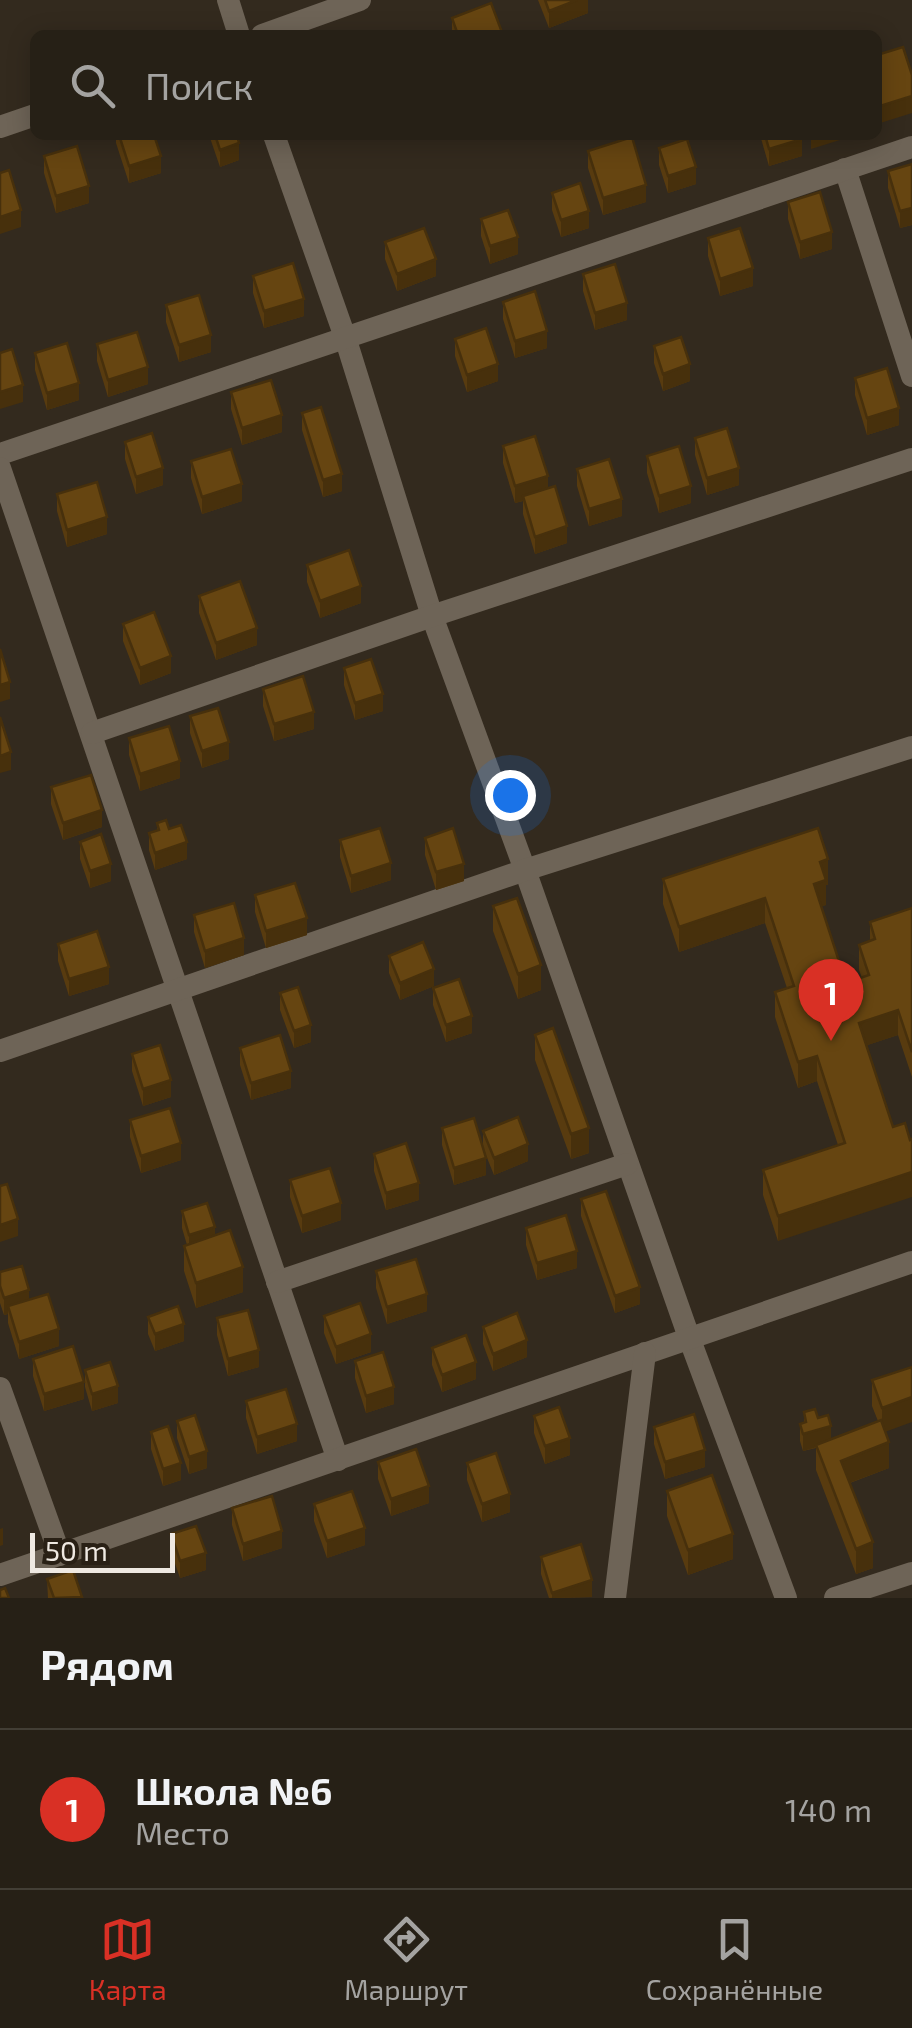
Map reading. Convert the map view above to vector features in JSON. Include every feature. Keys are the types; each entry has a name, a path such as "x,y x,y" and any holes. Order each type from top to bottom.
{"street":[{"path":"228,0 237,30"},
{"path":"276,30 360,0"},
{"path":"0,127 30,116"},
{"path":"276,140 345,337 432,616 786,1598"},
{"path":"0,454 912,147"},
{"path":"845,169 912,376"},
{"path":"92,732 912,459"},
{"path":"0,468 338,1460"},
{"path":"0,1051 525,870 912,747"},
{"path":"278,1282 627,1164"},
{"path":"0,1575 912,1262"},
{"path":"615,1598 645,1353"},
{"path":"0,1388 60,1555"},
{"path":"835,1598 912,1573"}],"building":[{"path":"545,0 577,0 549,11"},
{"path":"491,3 501,30 456,30 452,18"},
{"path":"903,47 912,75 912,96 882,105 882,53"},
{"path":"121,140 156,140 161,156 129,166"},
{"path":"217,140 238,140 239,143 220,150"},
{"path":"633,140 646,185 603,198 588,151"},
{"path":"687,140 696,167 668,176 659,148"},
{"path":"766,140 799,140 769,149"},
{"path":"77,146 89,186 56,196 44,156"},
{"path":"912,164 912,208 900,211 888,171"},
{"path":"9,170 21,210 0,217 0,173"},
{"path":"580,183 589,211 561,220 552,193"},
{"path":"820,192 832,232 800,242 788,202"},
{"path":"508,210 518,237 490,246 481,219"},
{"path":"424,228 436,259 397,274 385,242"},
{"path":"740,228 753,268 720,279 708,238"},
{"path":"293,263 304,299 264,311 253,276"},
{"path":"615,264 627,303 595,313 583,274"},
{"path":"535,291 547,331 515,341 503,302"},
{"path":"199,295 211,335 179,345 166,305"},
{"path":"486,328 498,364 467,375 455,339"},
{"path":"137,332 148,367 108,380 97,344"},
{"path":"681,337 690,364 663,374 654,346"},
{"path":"67,343 79,383 47,393 35,353"},
{"path":"12,349 23,385 0,392 0,353"},
{"path":"887,368 899,408 867,418 855,378"},
{"path":"271,380 282,415 242,428 231,392"},
{"path":"321,407 342,474 323,480 302,413"},
{"path":"727,428 739,468 707,478 695,438"},
{"path":"152,433 163,468 136,477 125,442"},
{"path":"535,436 548,476 515,486 503,446"},
{"path":"679,446 691,486 659,496 647,456"},
{"path":"231,449 242,484 202,497 191,461"},
{"path":"609,459 622,499 589,509 577,469"},
{"path":"97,482 107,517 67,530 57,494"},
{"path":"555,486 567,526 535,537 523,496"},
{"path":"349,550 361,586 320,601 307,565"},
{"path":"240,581 257,628 216,643 199,596"},
{"path":"154,612 171,656 140,668 123,624"},
{"path":"0,649 10,682 0,685"},
{"path":"371,659 383,694 355,703 344,668"},
{"path":"303,676 314,712 274,724 263,689"},
{"path":"218,708 229,742 202,751 190,716"},
{"path":"0,717 11,752 0,756"},
{"path":"169,726 180,761 140,774 129,738"},
{"path":"91,775 102,810 63,823 51,787"},
{"path":"166,820 169,829 181,825 187,842 155,853 149,833 159,830 157,823"},
{"path":"380,828 391,863 351,876 340,840"},
{"path":"453,828 464,864 436,872 425,838"},
{"path":"818,828 828,859 820,862 826,880 814,884 846,983 869,975 859,945 875,939 870,922 912,908 912,1052 898,1010 859,1023 893,1127 905,1123 912,1139 912,1172 778,1216 763,1170 845,1143 817,1056 798,1062 775,992 794,986 765,898 679,927 663,879"},
{"path":"101,834 111,864 90,871 80,842"},
{"path":"295,883 307,918 266,931 255,895"},
{"path":"517,898 541,965 518,974 493,906"},
{"path":"234,903 244,938 205,951 194,915"},
{"path":"97,931 109,967 69,979 58,944"},
{"path":"423,942 434,969 400,983 389,956"},
{"path":"459,979 472,1016 446,1025 433,988"},
{"path":"298,987 311,1025 294,1031 280,993"},
{"path":"553,1028 589,1128 571,1134 535,1035"},
{"path":"280,1035 291,1071 251,1083 240,1048"},
{"path":"160,1045 171,1080 143,1089 132,1054"},
{"path":"170,1108 181,1143 141,1156 130,1120"},
{"path":"518,1117 528,1144 494,1158 483,1131"},
{"path":"474,1118 486,1158 454,1168 442,1128"},
{"path":"406,1143 419,1183 386,1193 374,1154"},
{"path":"330,1168 341,1203 302,1216 290,1180"},
{"path":"7,1184 18,1219 0,1225 0,1186"},
{"path":"606,1191 640,1287 615,1296 581,1199"},
{"path":"207,1203 215,1227 189,1235 182,1211"},
{"path":"566,1215 577,1251 537,1263 526,1228"},
{"path":"230,1230 243,1267 196,1283 184,1246"},
{"path":"416,1259 427,1294 387,1307 376,1271"},
{"path":"22,1266 29,1290 4,1298 0,1272"},
{"path":"48,1294 59,1329 19,1342 8,1306"},
{"path":"360,1303 371,1334 336,1347 324,1316"},
{"path":"178,1306 184,1324 155,1334 148,1317"},
{"path":"248,1310 259,1350 228,1359 217,1318"},
{"path":"517,1313 527,1340 493,1354 483,1327"},
{"path":"466,1335 476,1362 442,1375 432,1348"},
{"path":"73,1346 84,1382 44,1394 33,1359"},
{"path":"383,1352 394,1387 366,1396 355,1361"},
{"path":"110,1362 118,1386 92,1394 85,1370"},
{"path":"912,1367 912,1397 882,1408 872,1380"},
{"path":"286,1389 297,1424 257,1437 246,1401"},
{"path":"559,1407 570,1438 545,1446 534,1416"},
{"path":"815,1409 818,1418 828,1415 831,1426 803,1434 800,1424 806,1422 804,1412"},
{"path":"694,1414 705,1450 665,1462 654,1427"},
{"path":"195,1415 207,1451 189,1457 177,1421"},
{"path":"881,1420 889,1442 841,1461 873,1542 856,1549 816,1445"},
{"path":"168,1426 181,1463 163,1469 151,1432"},
{"path":"416,1449 429,1486 391,1499 378,1462"},
{"path":"496,1453 510,1494 482,1504 467,1463"},
{"path":"712,1475 733,1534 688,1550 667,1491"},
{"path":"352,1491 365,1528 327,1541 314,1504"},
{"path":"272,1496 282,1531 243,1544 232,1508"},
{"path":"196,1526 206,1553 180,1561 171,1534"},
{"path":"581,1544 592,1580 552,1593 541,1557"},
{"path":"73,1570 82,1597 54,1598 47,1579"},
{"path":"5,1588 9,1598 0,1598 0,1590"}],"place":[{"name":"Школа №6","path":"831,1041"}]}
